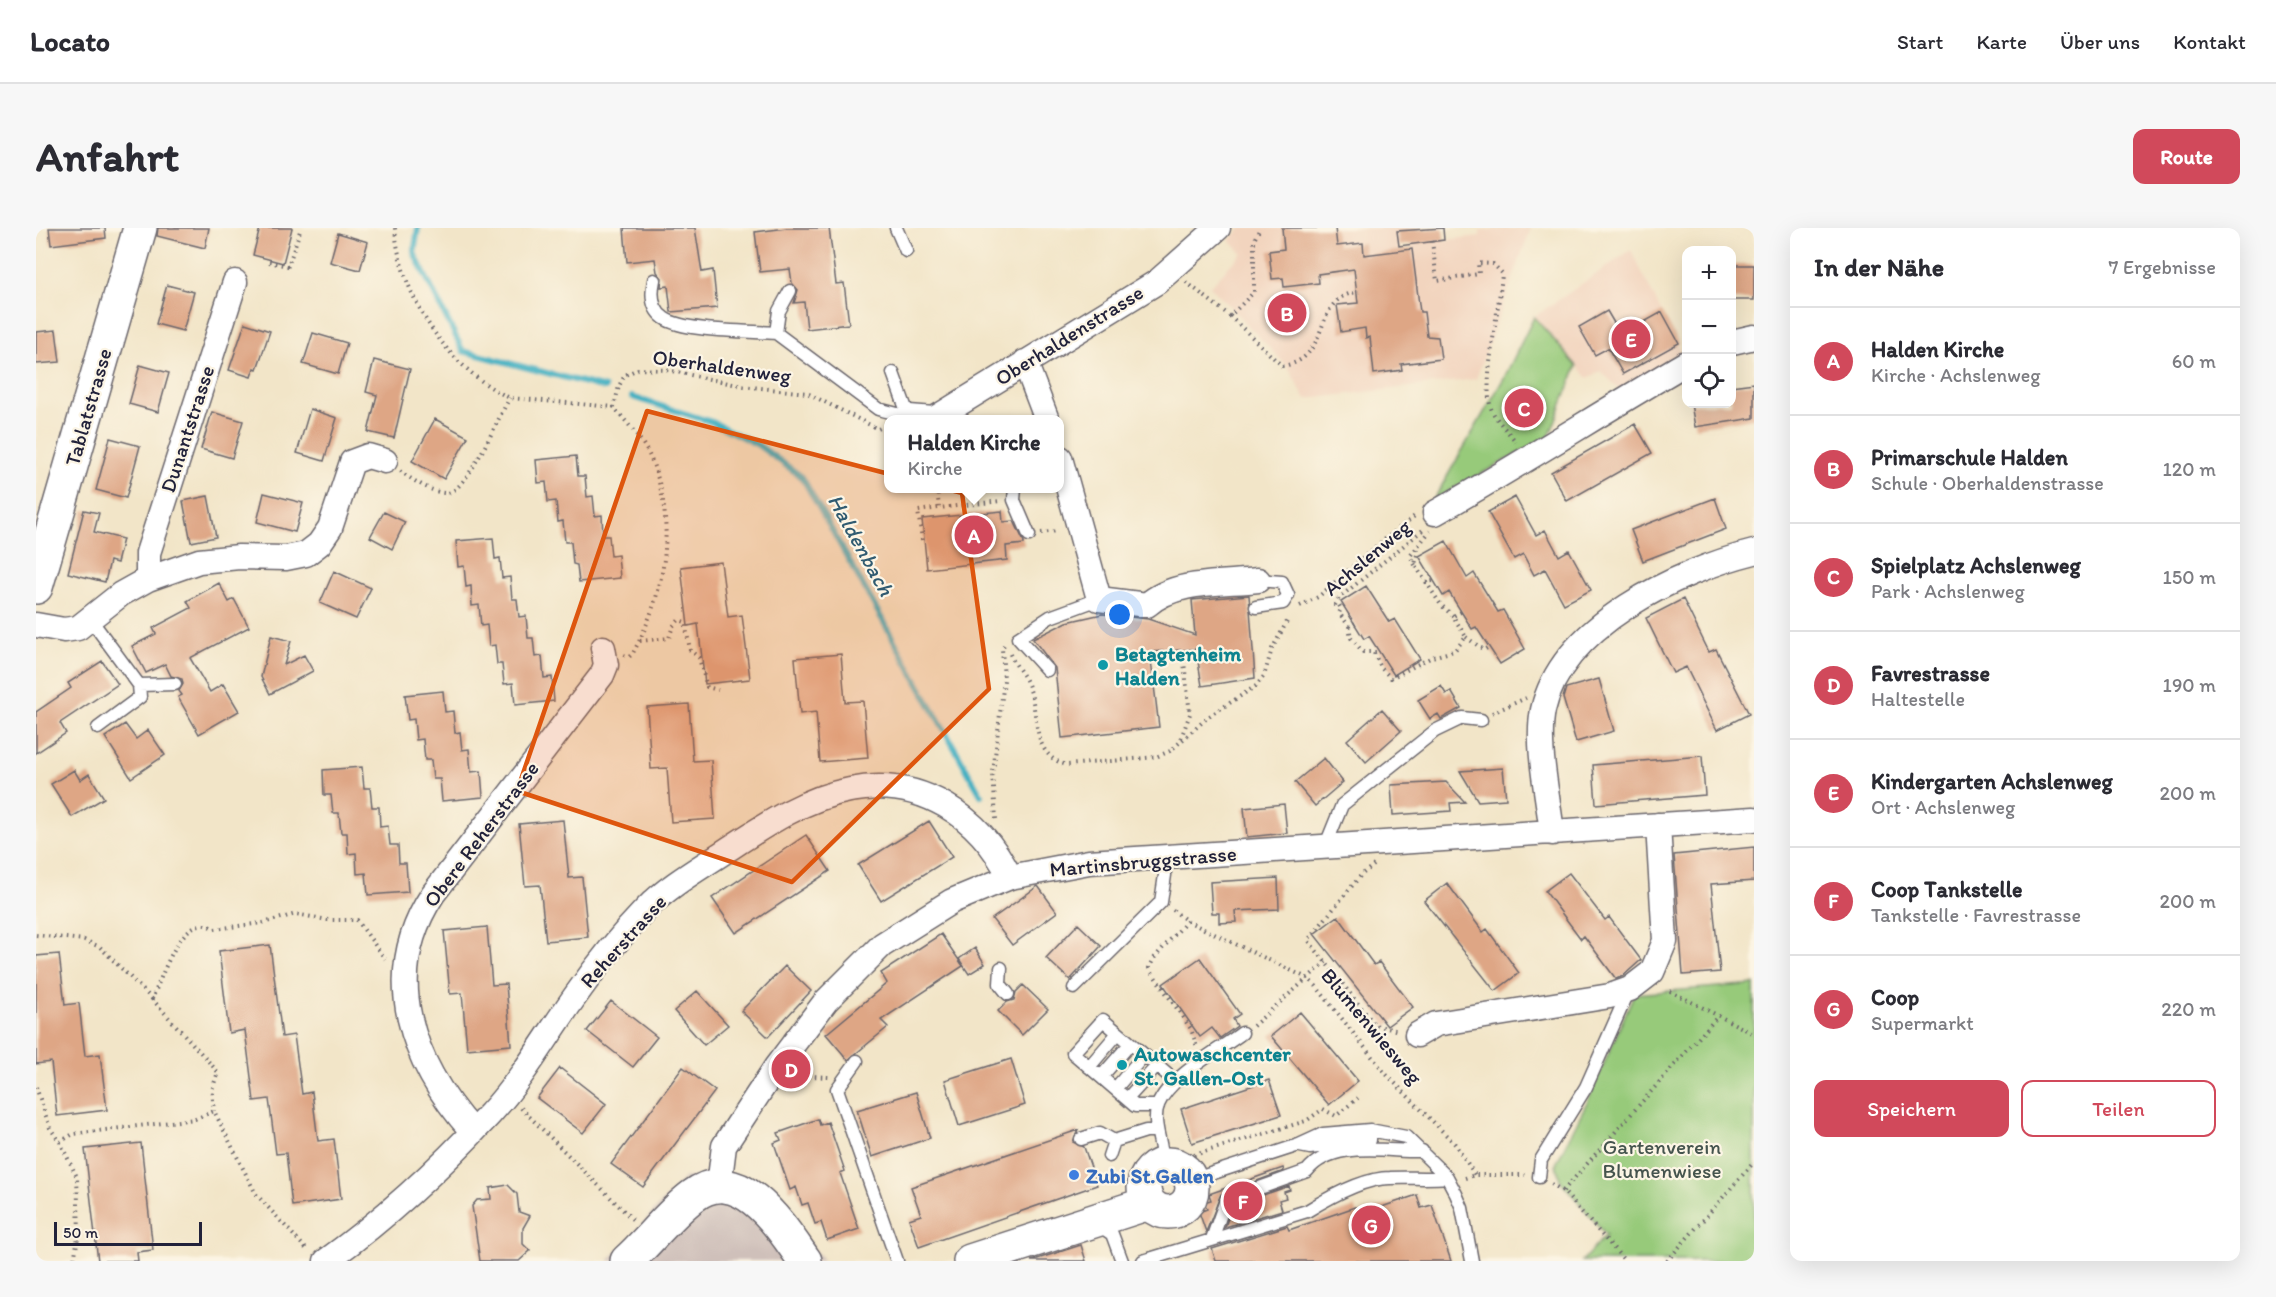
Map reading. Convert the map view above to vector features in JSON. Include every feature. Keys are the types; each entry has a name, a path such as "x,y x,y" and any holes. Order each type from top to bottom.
{"street":[{"name":"Tablatstrasse","path":"36,587 140,228"},
{"name":"Oberhaldenstrasse","path":"939,415 1157,282 1218,228"},
{"name":"Dunantstrasse","path":"148,579 148,553 235,282"},
{"path":"1736,341 1754,337"},
{"path":"1025,362 1045,415"},
{"name":"Achslenweg","path":"1433,518 1576,428 1682,365"},
{"path":"36,625 64,630 78,628 122,594 148,579 199,561 239,557 286,558 306,554 319,544 330,528 352,462 368,456 385,461"},
{"path":"1064,476 1099,598 1147,605 1158,596 1188,587 1258,580"},
{"path":"1552,833 1541,734 1544,709 1562,667 1583,640 1598,627 1639,600 1691,574 1754,552"},
{"name":"Obere Reherstrasse","path":"472,1131 438,1089 415,1044 409,1020 405,978 411,947 424,908 453,866 602,675 606,665 603,648"},
{"name":"Reherstrasse","path":"318,1257 358,1238 415,1188 506,1095 595,969 647,908 716,857 791,811 851,789 892,788 927,794 953,808 981,833 1010,877"},
{"name":"Martinsbruggstrasse","path":"719,1186 724,1146 785,1056 826,1001 882,945 952,901 1010,877 1089,862 1754,819"},
{"path":"1417,1035 1436,1024 1610,996 1630,989 1652,972 1665,941 1658,825"},
{"path":"1162,1164 1193,1167 1191,1200 1184,1208 1176,1212 1163,1212 1149,1203 1145,1195 1146,1178 1154,1168 1162,1164"},
{"path":"627,1261 692,1196 706,1188 719,1186 742,1191 771,1214 805,1261"},
{"path":"970,1261 1149,1203"}],"lane":[{"path":"896,228 906,251"},
{"path":"654,280 651,293 654,304 664,319 692,327 776,333 888,415"},
{"path":"776,333 779,311 790,291"},
{"path":"893,373 898,415"},
{"path":"1015,494 1029,535"},
{"path":"1256,607 1283,603 1288,595 1282,582 1258,580"},
{"path":"1047,670 1018,638 1050,617 1099,598"},
{"path":"91,620 139,685 140,697 98,728"},
{"path":"139,685 175,684"},
{"path":"1325,847 1342,805 1435,731 1462,718 1481,720"},
{"path":"1074,988 1161,902 1165,875 1164,857"},
{"path":"1001,968 1000,984 1008,994"},
{"path":"1539,1177 1541,1160 1586,1087 1630,989"},
{"path":"1158,1106 1135,1106 1073,1053 1103,1020 1175,1082"},
{"path":"1089,1067 1118,1033"},
{"path":"1162,1164 1164,1150 1157,1131 1158,1106 1175,1082 1242,1033"},
{"path":"1101,1077 1130,1044"},
{"path":"1115,1089 1144,1055"},
{"path":"857,1061 837,1089 897,1261"},
{"path":"1127,1099 1157,1066"},
{"path":"1193,1167 1304,1147 1323,1134 1370,1130 1406,1137 1447,1177 1462,1208 1472,1261"},
{"path":"1081,1139 1100,1133 1114,1141 1146,1131 1157,1131"},
{"path":"1109,1156 1114,1141"},
{"path":"1304,1147 1316,1153 1316,1160"},
{"path":"1212,1239 1226,1200 1306,1171 1316,1160 1376,1148 1422,1151"},
{"path":"1143,1261 1307,1211 1331,1196 1389,1177 1409,1180 1447,1177"},
{"path":"1092,1222 1112,1234 1122,1261"}],"path":[{"path":"269,262 288,266 301,228"},
{"path":"395,228 397,251 433,332 459,360 495,391 510,398 553,404 583,403 614,407 651,459 662,501 665,527 662,582 639,641 629,657 603,648"},
{"path":"1230,316 1254,292 1253,249 1260,228"},
{"path":"1432,241 1437,281 1479,274 1478,263 1493,264 1502,273 1500,306 1489,376 1491,409 1529,459"},
{"path":"1177,275 1230,316 1282,366 1296,364 1310,353 1321,334 1330,305 1338,297 1359,291"},
{"name":"Oberhaldenweg","path":"614,407 619,386 625,375 638,369 667,370 742,386 807,393 878,429 884,427"},
{"path":"385,461 436,490 447,493 455,491 461,486 482,451 510,398"},
{"path":"937,493 939,508"},
{"path":"922,540 918,511 1015,494"},
{"name":"Achslenweg","path":"1288,595 1300,607 1317,597 1375,547 1417,515 1433,518"},
{"path":"1433,518 1363,581 1339,598 1335,605 1339,605 1341,609 1339,613 1349,626 1355,645 1363,652 1377,653 1381,668 1391,678 1432,657 1454,651 1466,637"},
{"path":"1415,565 1441,605 1454,616 1466,637 1484,650 1489,647"},
{"path":"1426,582 1434,581"},
{"path":"996,819 993,763 1004,680 1004,646 1026,679 1042,746 1053,761 1067,765 1156,757 1179,742 1208,717 1256,686 1264,676 1280,633 1300,607"},
{"path":"1454,616 1461,612"},
{"path":"639,641 669,638 673,626 679,620 685,622 690,650 699,658 703,681 707,687 718,690"},
{"path":"1349,626 1354,623"},
{"path":"1179,742 1190,714 1184,662"},
{"path":"1481,720 1515,700 1536,697"},
{"path":"1361,875 1308,940 1375,1025 1417,1035"},
{"name":"Blumenwiesweg","path":"1161,902 1187,921 1307,978 1335,1007 1414,1105 1455,1144 1475,1175"},
{"path":"152,999 184,932 196,924 208,924 214,929 263,923 296,914 328,920 357,920 374,940 395,975 405,978"},
{"path":"1187,921 1155,957 1149,968 1191,1029 1193,1042 1206,1059"},
{"path":"36,935 84,940 100,947 152,999 218,1072 212,1090 213,1111 255,1194 318,1257"},
{"path":"1242,1033 1326,962"},
{"path":"1670,991 1754,1034"},
{"path":"1565,1189 1718,1016"},
{"path":"785,1056 798,1060 809,1076 830,1077 847,1072"},
{"path":"36,1087 50,1128 60,1142 77,1177 79,1231 74,1261"},
{"path":"1193,1167 1306,1121 1323,1109 1336,1116 1358,1098"},
{"path":"516,1103 638,1224"},
{"path":"60,1142 73,1134 195,1119 213,1111"},
{"path":"1667,1261 1754,1162"},
{"path":"1465,1178 1475,1175 1539,1177 1565,1189 1626,1261"}],"highlighted area":[{"path":"647,411 962,493 989,689 792,882 517,791"}],"shaded area":[{"path":"1242,228 1282,228 1284,249 1269,251 1272,279 1283,278 1284,287 1319,283 1318,274 1339,271 1338,259 1353,257 1364,302 1337,305 1341,331 1365,328 1366,338 1377,337 1374,374 1401,370 1401,364 1441,359 1427,336 1424,312 1409,313 1418,302 1411,244 1480,236 1480,230 1531,228 1476,379 1306,399 1287,366 1210,286 1242,253 1229,240"},
{"path":"1335,228 1426,228 1397,231 1399,251 1364,255 1363,243 1337,246"},
{"path":"1631,250 1682,354 1682,364 1627,397 1601,371 1588,378 1534,317"},
{"path":"685,1177 762,1184 824,1261 608,1261"}],"green space":[{"path":"1534,317 1577,366 1549,437 1434,499 1504,378"},
{"name":"Gartenverein Blumenwiese","path":"1754,984 1754,1261 1582,1261 1606,1235 1560,1180 1556,1164 1591,1094 1634,994"}],"building":[{"path":"49,228 105,228 106,238 51,245"},
{"path":"158,228 209,228 205,248 157,236"},
{"path":"260,228 292,228 283,263 253,255"},
{"path":"624,228 695,228 702,272 713,270 717,308 671,312 668,286 661,287 662,278 657,272 655,259 627,262"},
{"path":"787,228 829,228 836,284 844,283 849,324 807,329 804,302 794,303 798,290 792,283 790,269 760,272 755,232"},
{"path":"1282,228 1335,228 1337,246 1363,243 1364,255 1412,249 1420,312 1424,312 1427,336 1438,337 1441,359 1401,364 1402,370 1374,374 1370,337 1366,338 1365,328 1341,332 1337,305 1358,303 1354,269 1318,274 1319,283 1284,287 1283,278 1272,279 1269,251 1284,249"},
{"path":"1443,228 1444,240 1399,246 1397,231"},
{"path":"338,233 368,242 360,270 330,262"},
{"path":"1736,265 1754,265 1754,300 1736,300"},
{"path":"167,285 194,292 183,331 156,324"},
{"path":"1607,311 1621,335 1662,312 1679,343 1623,374 1608,348 1595,355 1579,327"},
{"path":"245,323 270,331 257,369 254,368 251,377 229,370"},
{"path":"56,330 60,362 36,364 36,332"},
{"path":"313,333 347,343 338,374 303,364"},
{"path":"374,360 410,369 394,438 368,432 377,395 366,392"},
{"path":"140,365 169,373 158,412 129,404"},
{"path":"1754,383 1754,418 1695,427 1692,408 1736,408 1736,385"},
{"path":"310,409 337,418 324,461 297,453"},
{"path":"212,412 243,421 232,458 201,449"},
{"path":"435,419 468,437 444,479 412,461"},
{"path":"1635,424 1652,453 1567,501 1551,472"},
{"path":"110,438 140,446 126,498 96,490"},
{"path":"576,456 578,476 585,476 587,497 593,496 595,516 602,515 603,536 609,536 611,556 618,555 620,578 579,582 577,565 573,564 571,542 565,542 563,521 558,522 556,501 548,502 546,482 538,483 536,460"},
{"path":"264,493 303,503 295,532 257,522"},
{"path":"208,496 216,537 191,542 183,501"},
{"path":"1515,497 1536,535 1545,530 1559,556 1569,550 1591,590 1564,604 1545,569 1534,575 1523,554 1514,559 1488,512"},
{"path":"1715,498 1726,529 1643,561 1631,530"},
{"path":"84,510 99,513 94,532 123,539 117,563 110,561 105,582 68,573"},
{"path":"1002,511 1003,522 1014,521 1024,542 1024,544 1006,546 1007,560 927,569 922,519"},
{"path":"384,512 405,522 392,549 370,537"},
{"path":"493,538 495,559 500,558 502,578 510,577 512,599 517,599 519,617 526,616 528,638 533,638 535,657 542,656 544,678 552,677 554,701 515,705 513,683 504,684 502,664 497,664 495,645 489,646 487,625 481,626 479,605 472,606 471,586 466,587 464,566 458,567 456,541"},
{"path":"1446,541 1467,578 1474,573 1498,612 1503,610 1525,649 1500,664 1476,627 1472,629 1449,592 1443,596 1419,556"},
{"path":"721,562 728,617 742,615 750,679 705,684 698,624 688,626 681,567"},
{"path":"334,571 371,588 356,619 320,603"},
{"path":"219,583 229,602 234,599 249,627 190,658 210,692 223,684 239,711 199,734 178,697 182,695 179,691 183,684 182,679 171,676 165,664 146,673 132,646 156,634 153,628 191,608 187,601"},
{"path":"1366,586 1389,622 1395,619 1420,659 1394,675 1369,636 1364,639 1341,602"},
{"name":"Betagtenheim Halden","path":"1249,595 1255,678 1202,686 1196,649 1150,652 1159,727 1062,738 1055,668 1033,639 1067,622 1102,614 1148,619 1195,635 1192,600"},
{"path":"1683,599 1709,652 1716,649 1749,714 1717,730 1686,667 1673,673 1646,618"},
{"path":"271,636 291,641 284,665 304,655 313,671 270,694 261,677"},
{"path":"841,654 845,702 863,701 868,758 820,762 816,712 800,714 795,658"},
{"path":"102,661 118,684 60,723 66,733 36,753 36,712 71,688 68,683"},
{"path":"1599,679 1614,731 1576,742 1563,698 1566,688"},
{"path":"1441,686 1446,694 1451,691 1461,708 1441,719 1438,714 1430,719 1418,700"},
{"path":"443,691 445,712 453,711 455,733 460,732 462,750 469,749 471,772 481,771 483,797 442,801 440,779 433,779 431,760 425,760 423,739 416,740 414,719 408,720 405,695"},
{"path":"689,704 693,761 711,760 715,819 671,822 667,768 651,769 647,707"},
{"path":"1382,709 1401,731 1366,762 1347,740"},
{"path":"125,724 136,739 148,730 165,755 131,778 105,737"},
{"path":"1702,756 1705,795 1596,804 1593,765"},
{"path":"1324,758 1343,782 1315,806 1295,782"},
{"path":"362,767 364,788 370,788 372,807 379,807 380,827 388,826 390,845 398,845 399,863 406,863 408,892 368,895 366,873 357,874 356,853 348,854 347,833 341,833 339,813 333,813 331,795 324,795 323,770"},
{"path":"1503,768 1506,799 1478,801 1460,771"},
{"path":"74,770 80,780 89,774 104,798 72,817 51,784"},
{"path":"1446,782 1465,802 1450,803 1451,811 1393,815 1391,785"},
{"path":"1284,804 1287,833 1247,837 1244,808"},
{"path":"563,820 569,878 582,877 588,937 546,941 540,885 525,886 519,824"},
{"path":"929,821 952,857 881,901 858,865"},
{"path":"806,835 830,871 736,933 712,898"},
{"path":"1754,847 1754,881 1711,884 1720,972 1683,975 1674,855"},
{"path":"1569,873 1605,920 1609,917 1641,960 1623,976 1616,979 1584,936 1581,939 1545,891"},
{"path":"1278,878 1279,909 1235,911 1236,922 1219,923 1219,913 1212,913 1210,882"},
{"path":"1447,883 1483,932 1487,929 1519,973 1495,991 1424,901"},
{"path":"1038,886 1057,912 1012,945 992,919"},
{"path":"1338,916 1374,965 1379,962 1413,1007 1387,1026 1314,934"},
{"path":"1078,924 1101,946 1070,980 1046,958"},
{"path":"487,927 492,985 506,984 511,1045 467,1049 462,993 450,994 444,931"},
{"path":"941,934 963,966 881,1020 888,1027 848,1060 826,1034 887,983 881,973"},
{"path":"270,945 282,1037 294,1035 302,1094 312,1092 318,1141 334,1139 341,1199 292,1206 286,1153 276,1154 269,1099 254,1101 245,1030 229,1033 219,951"},
{"path":"975,948 985,964 969,974 959,959"},
{"path":"59,954 65,1005 79,1003 85,1056 100,1054 107,1110 57,1116 51,1062 36,1064 36,956"},
{"path":"1200,958 1240,1014 1233,1019 1237,1026 1220,1038 1212,1028 1200,1037 1163,984"},
{"path":"785,966 811,991 768,1037 741,1011"},
{"path":"1023,985 1048,1009 1022,1035 998,1011 1007,1002 1014,1000 1016,992"},
{"path":"697,991 728,1025 704,1045 674,1011"},
{"path":"611,1001 657,1037 633,1067 587,1031"},
{"path":"1300,1012 1358,1081 1329,1105 1271,1036"},
{"path":"1011,1059 1025,1105 959,1126 945,1080"},
{"path":"683,1067 715,1091 643,1187 611,1164"},
{"path":"560,1068 606,1104 583,1133 537,1098"},
{"path":"1269,1080 1281,1115 1192,1143 1181,1109"},
{"path":"916,1092 930,1138 872,1157 857,1110"},
{"path":"818,1119 820,1125 828,1122 845,1171 840,1173 859,1229 827,1240 821,1222 815,1224 808,1203 802,1205 796,1187 790,1190 774,1143 781,1140 778,1133"},
{"path":"1078,1130 1073,1142 1084,1147 1097,1185 919,1247 909,1219 921,1215 911,1187"},
{"path":"141,1143 153,1250 137,1252 138,1261 98,1261 85,1149"},
{"path":"1283,1168 1284,1171 1221,1194 1206,1232 1199,1212 1207,1209 1204,1202 1211,1200 1209,1194"},
{"path":"508,1185 517,1194 519,1212 530,1216 523,1228 523,1244 530,1251 519,1261 480,1261 472,1206 477,1200 491,1199 490,1188"},
{"path":"1289,1186 1290,1190 1284,1192 1286,1198 1279,1200 1282,1210 1225,1227 1232,1206"},
{"path":"1417,1195 1421,1208 1432,1205 1451,1261 1216,1261 1212,1249 1287,1226 1289,1230 1355,1207 1358,1215"},
{"path":"1081,1245 1086,1261 1031,1261"}],"waterway":[{"name":"Haldenbach","path":"418,228 414,253 463,351 605,388"},
{"name":"Haldenbach","path":"632,397 712,422 758,445 802,477 981,795"}],"place":[{"name":"Primarschule Halden","path":"1287,313"},
{"name":"Kindergarten Achslenweg","path":"1631,339"},
{"name":"Spielplatz Achslenweg","path":"1524,408"},
{"name":"Halden Kirche","path":"974,535"},
{"name":"Betagtenheim Halden","path":"1103,665"},
{"name":"Autowaschcenter St. Gallen-Ost","path":"1122,1065"},
{"name":"Favrestrasse","path":"791,1069"},
{"name":"Zubi St.Gallen","path":"1074,1175"},
{"name":"Coop Tankstelle","path":"1243,1201"},
{"name":"Coop","path":"1371,1225"}]}
